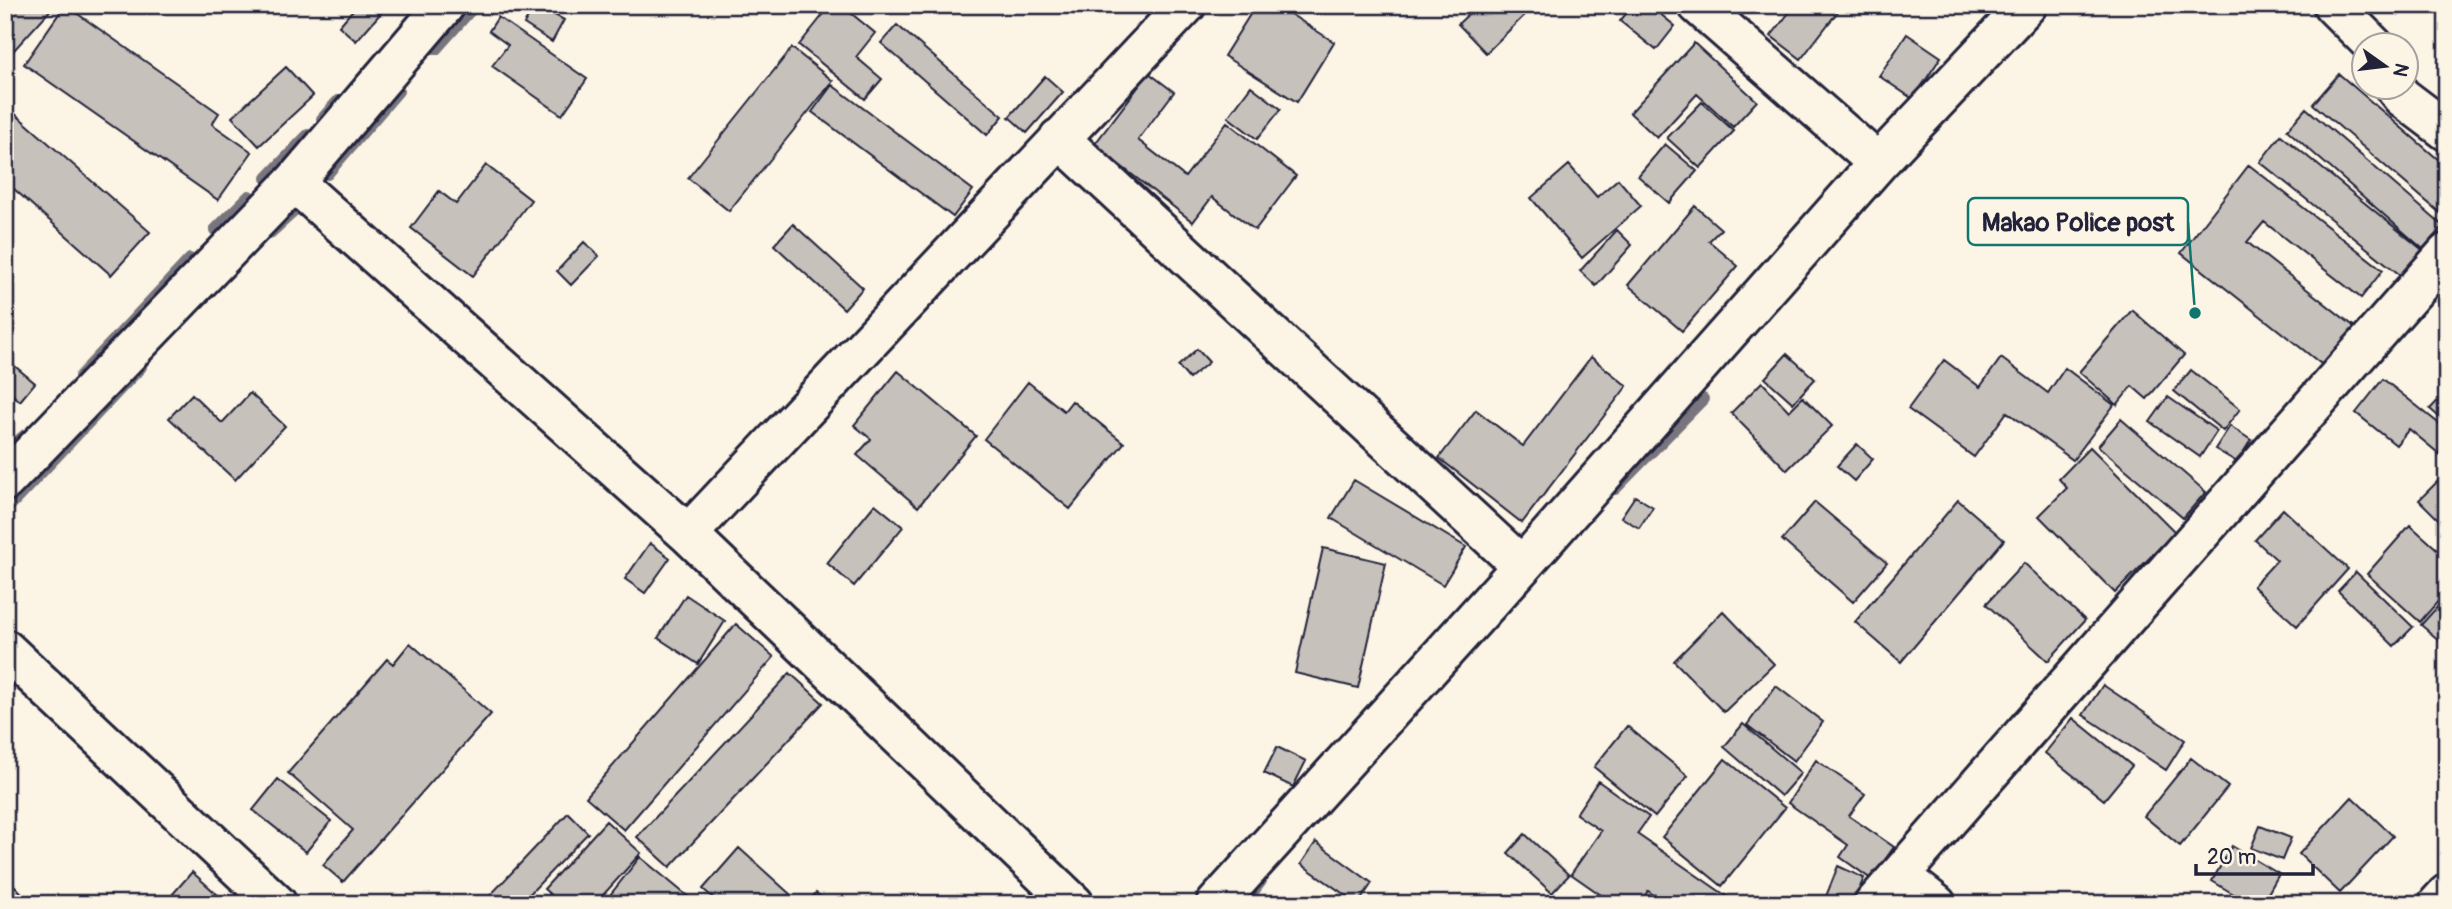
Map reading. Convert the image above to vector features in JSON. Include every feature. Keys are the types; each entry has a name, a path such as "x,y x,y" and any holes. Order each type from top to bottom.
{"street":[{"path":"5,481 294,182 445,5"},
{"path":"688,534 1186,5"},
{"path":"1698,5 1878,163"},
{"path":"1216,904 1521,566 1878,163 2027,5"},
{"path":"2333,5 2361,32"},
{"path":"2409,102 2447,131"},
{"path":"1059,138 1521,566"},
{"path":"294,182 688,534 1074,904"},
{"path":"1874,904 2447,253"},
{"path":"5,649 276,904"},
{"path":"1900,876 1936,904"},
{"path":"2438,904 2447,894"}],"building":[{"path":"12,5 55,5 5,60 5,13"},
{"path":"65,5 219,113 212,124 252,152 218,200 24,64"},
{"path":"357,5 388,5 356,41 339,26"},
{"path":"536,5 564,20 552,42 524,24"},
{"path":"831,5 841,5 875,33 856,57 882,79 865,99 799,45"},
{"path":"1256,5 1276,5 1334,42 1297,102 1224,56"},
{"path":"1478,5 1527,5 1531,9 1486,53 1458,24"},
{"path":"1633,5 1649,5 1675,26 1656,50 1620,21"},
{"path":"1795,5 1832,5 1839,10 1801,59 1771,36"},
{"path":"498,17 587,79 562,115 492,66 508,45 489,31"},
{"path":"897,25 1003,116 987,135 881,43"},
{"path":"1907,34 1941,57 1913,99 1879,76"},
{"path":"1694,43 1757,101 1733,127 1697,94 1657,138 1630,113"},
{"path":"792,48 833,81 729,211 688,178"},
{"path":"286,67 313,96 259,146 232,117"},
{"path":"1149,73 1174,92 1138,140 1185,177 1227,122 1296,176 1255,230 1212,197 1193,222 1094,145"},
{"path":"2339,74 2350,83 2350,102 2372,102 2447,167 2447,219 2313,104"},
{"path":"1045,76 1063,92 1027,133 1009,117"},
{"path":"832,85 973,190 953,217 812,112"},
{"path":"1251,86 1281,109 1257,139 1228,117"},
{"path":"1702,102 1734,131 1700,168 1667,138"},
{"path":"5,105 150,232 111,275 5,181"},
{"path":"2306,108 2443,226 2423,249 2287,130"},
{"path":"2281,135 2425,252 2404,278 2260,162"},
{"path":"1665,144 1697,171 1669,203 1638,176"},
{"path":"486,165 531,200 473,276 411,228 439,191 456,204"},
{"path":"1569,165 1597,197 1618,179 1641,206 1582,258 1531,198"},
{"path":"2249,165 2383,270 2361,298 2264,222 2247,242 2356,328 2325,367 2181,253"},
{"path":"1695,206 1721,229 1709,241 1738,266 1682,331 1628,285"},
{"path":"793,224 863,288 844,309 774,245"},
{"path":"1617,230 1632,245 1596,286 1580,271"},
{"path":"584,242 599,256 571,285 557,271"},
{"path":"2132,310 2184,355 2147,399 2132,386 2117,405 2079,372"},
{"path":"1197,349 1209,362 1189,379 1178,366"},
{"path":"1787,354 1815,379 1793,403 1765,378"},
{"path":"1591,357 1627,386 1522,523 1439,458 1476,410 1523,446"},
{"path":"5,358 35,383 20,401 5,389"},
{"path":"2001,358 2048,393 2065,368 2114,405 2073,460 2007,412 1974,457 1908,409 1944,360 1980,387"},
{"path":"2191,370 2240,409 2223,431 2174,391"},
{"path":"898,371 976,436 918,507 857,455 871,439 854,425"},
{"path":"2383,379 2447,430 2447,452 2443,457 2409,429 2396,445 2356,413"},
{"path":"1028,382 1064,411 1072,401 1124,443 1070,509 984,439"},
{"path":"1762,382 1789,411 1803,397 1832,426 1787,470 1731,413"},
{"path":"2447,391 2447,424 2430,409"},
{"path":"250,393 285,426 235,480 169,418 192,394 222,423"},
{"path":"2168,397 2217,431 2200,457 2150,422"},
{"path":"2121,419 2206,492 2183,518 2098,446"},
{"path":"2230,426 2251,440 2237,462 2215,449"},
{"path":"1857,444 1873,459 1854,481 1837,466"},
{"path":"2090,447 2175,532 2115,593 2039,516 2067,488 2059,479"},
{"path":"2447,472 2447,513 2439,520 2419,500"},
{"path":"1354,480 1466,547 1443,585 1331,518"},
{"path":"1635,496 1653,507 1639,528 1621,517"},
{"path":"1958,500 2004,540 1901,662 1855,622"},
{"path":"1815,502 1887,563 1853,602 1782,540"},
{"path":"875,504 903,527 854,586 827,563"},
{"path":"2283,509 2348,569 2297,626 2253,586 2277,560 2255,540"},
{"path":"2410,525 2447,558 2447,591 2420,622 2367,574"},
{"path":"650,543 670,558 645,593 625,579"},
{"path":"1323,548 1386,563 1358,688 1295,673"},
{"path":"2024,563 2085,620 2048,661 1986,604"},
{"path":"2356,572 2413,627 2394,646 2338,591"},
{"path":"686,595 725,621 698,664 658,638"},
{"path":"2447,596 2447,647 2421,625"},
{"path":"1723,611 1774,664 1724,712 1674,661"},
{"path":"736,624 774,657 624,830 586,797"},
{"path":"410,643 491,714 343,882 323,865 353,830 288,773 387,659 393,664"},
{"path":"790,673 823,703 670,867 637,837"},
{"path":"2103,685 2185,740 2166,770 2083,715"},
{"path":"1776,686 1823,722 1794,761 1747,725"},
{"path":"2073,718 2132,766 2104,800 2045,753"},
{"path":"1743,724 1801,773 1781,796 1724,747"},
{"path":"1627,726 1688,776 1655,817 1594,767"},
{"path":"1277,747 1306,761 1293,787 1264,773"},
{"path":"2191,758 2228,787 2180,846 2144,816"},
{"path":"1725,759 1785,808 1722,886 1662,837"},
{"path":"1816,760 1865,794 1849,816 1894,847 1871,879 1840,857 1848,845 1788,803"},
{"path":"278,779 331,821 306,852 253,810"},
{"path":"1598,781 1649,817 1637,834 1738,904 1666,904 1648,891 1639,904 1614,904 1571,874 1601,831 1576,814"},
{"path":"2352,797 2393,836 2340,893 2299,854"},
{"path":"568,813 588,833 520,904 482,904"},
{"path":"606,821 641,853 595,904 561,904 544,889"},
{"path":"2260,826 2291,838 2282,860 2251,848"},
{"path":"1525,834 1569,875 1552,893 1508,853"},
{"path":"1316,842 1372,883 1358,904 1301,864"},
{"path":"2232,846 2279,874 2262,904 2250,904 2212,881"},
{"path":"739,848 790,894 781,904 720,904 703,889"},
{"path":"640,857 697,904 603,904"},
{"path":"1838,866 1864,878 1853,904 1823,904"},
{"path":"192,872 228,904 164,904"},
{"path":"15,886 32,904 5,904 5,895"},
{"path":"816,893 829,904 806,904"}],"waterway":[{"path":"436,49 475,5"},
{"path":"327,174 398,91"},
{"path":"322,119 338,101"},
{"path":"267,178 308,135"},
{"path":"215,230 249,196"},
{"path":"269,234 292,213"},
{"path":"80,376 190,259"},
{"path":"5,511 141,367"},
{"path":"1615,489 1703,399"},
{"path":"5,452 25,435"},
{"path":"1244,904 1261,881"}],"place":[{"name":"Makao Police post","path":"2195,313"}]}
